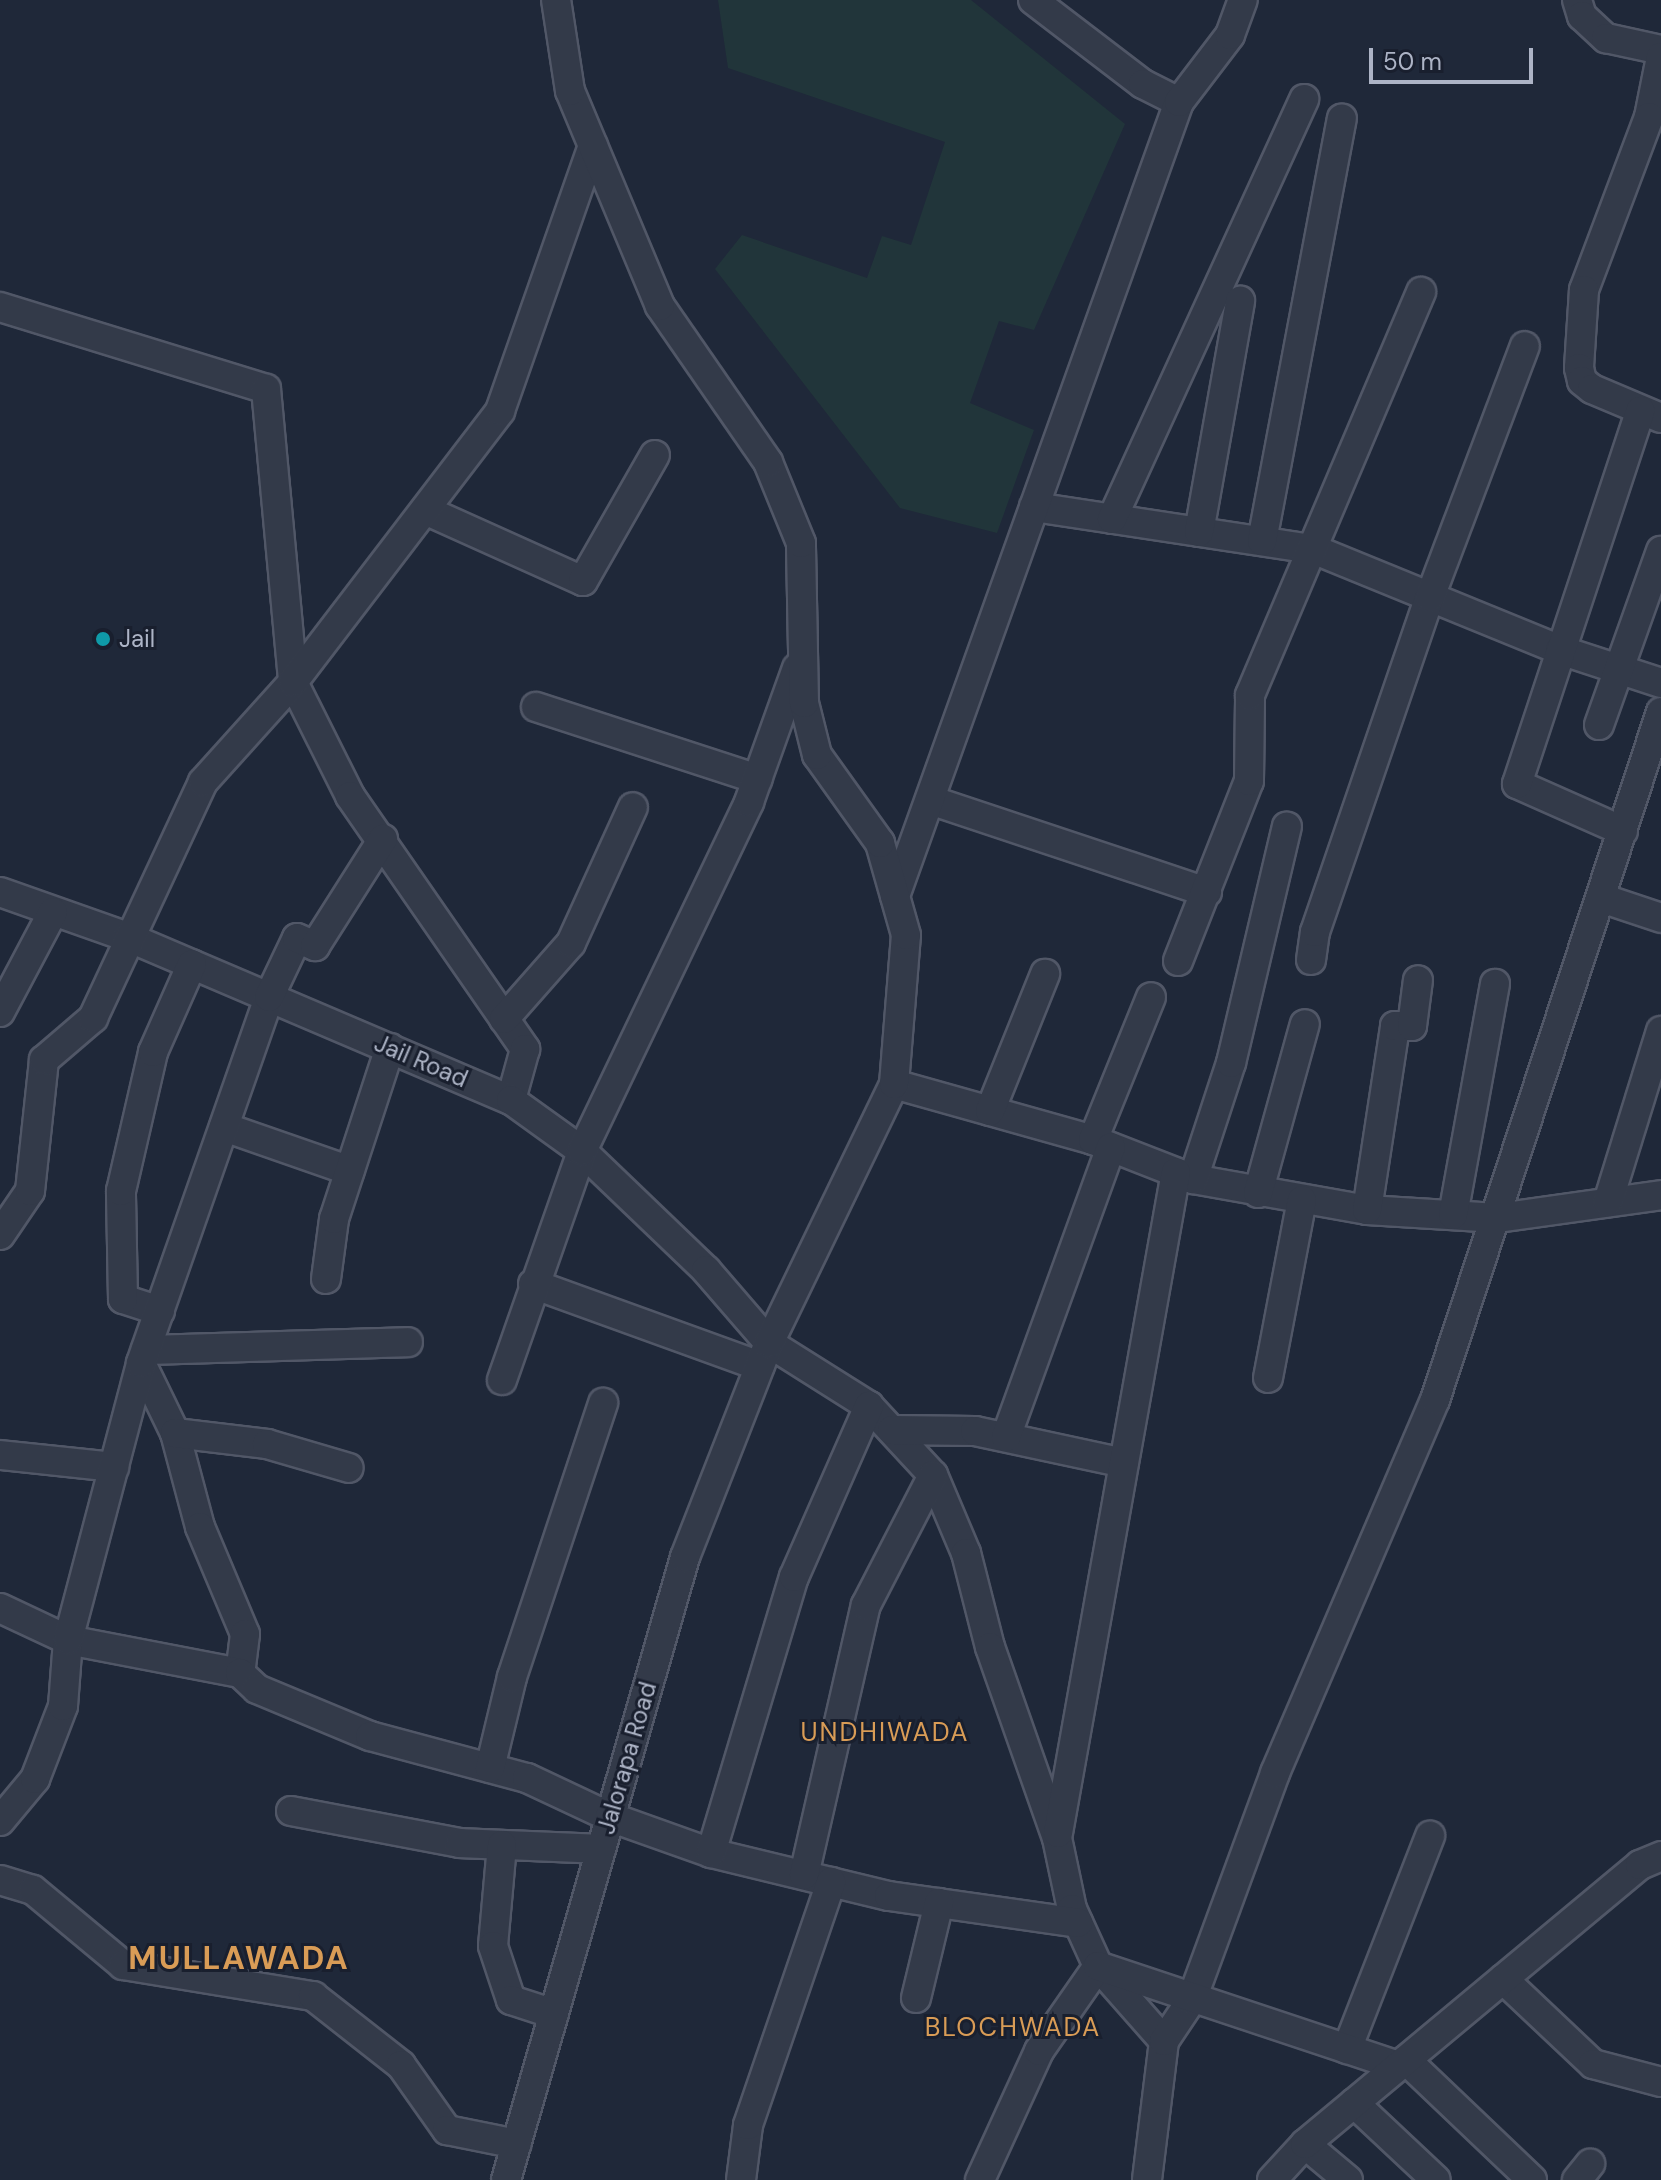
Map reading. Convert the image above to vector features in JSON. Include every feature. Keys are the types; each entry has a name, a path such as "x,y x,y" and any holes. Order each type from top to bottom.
{"street":[{"path":"556,0 570,91 660,306 768,462 801,543 804,703 817,755 880,843 906,935 894,1084 1102,1143 1184,1176 1258,1193 1367,1210 1498,1218 1661,1195"},
{"path":"1033,0 1143,84 1179,102"},
{"path":"895,896 1179,102 1230,35 1243,0"},
{"path":"1577,0 1582,16 1606,38 1661,50"},
{"path":"1623,831 1517,784 1560,650 1650,414 1592,389 1582,381 1579,368 1584,290 1649,117 1661,57"},
{"path":"1112,519 1304,99"},
{"path":"1262,541 1342,119"},
{"path":"0,1235 30,1191 44,1060 55,1045 88,1026 203,782 293,682 500,411 593,146"},
{"path":"1178,961 1249,781 1250,695 1421,292"},
{"path":"1199,532 1240,301"},
{"path":"0,307 266,389 293,682 350,796 383,839 525,1049 511,1100"},
{"path":"1311,960 1315,932 1430,597 1525,346"},
{"path":"425,510 583,581 655,455"},
{"path":"1034,507 1313,549 1560,650 1661,683"},
{"path":"1599,725 1661,551"},
{"path":"502,1380 582,1151 758,779 804,647"},
{"path":"536,707 758,779"},
{"path":"1147,2180 1164,2041 1192,1999 1275,1773 1435,1400 1498,1218 1661,712"},
{"path":"930,800 1207,892"},
{"path":"504,1019 571,943 633,807"},
{"path":"1057,1838 1124,1463 1184,1176 1231,1063 1287,827"},
{"path":"0,1821 35,1779 63,1706 68,1640 144,1356 269,997 297,938 315,946 383,839"},
{"name":"Jail Road","path":"0,892 128,937 511,1100 582,1151 706,1270 764,1354"},
{"path":"1601,898 1661,918"},
{"path":"0,1012 53,912"},
{"path":"160,1311 123,1299 121,1191 153,1052 192,964"},
{"path":"990,1111 1045,974"},
{"path":"1367,1210 1395,1026 1412,1026 1418,980"},
{"path":"1453,1215 1495,984"},
{"path":"1006,1437 1151,997"},
{"path":"1258,1193 1305,1024"},
{"path":"1608,1202 1661,1031"},
{"path":"326,1279 334,1219 390,1048"},
{"name":"Jalorapa Road","path":"506,2180 685,1557 764,1354 894,1084"},
{"path":"224,1127 350,1171"},
{"path":"1268,1378 1302,1200"},
{"path":"533,1284 764,1354 869,1406 933,1475 966,1553 990,1647 1057,1838 1078,1923 1098,1966 1164,2041"},
{"path":"144,1356 408,1342"},
{"path":"144,1356 175,1433 200,1527 245,1634 240,1673"},
{"path":"490,1768 512,1677 603,1403"},
{"path":"711,1853 794,1577 869,1406"},
{"path":"892,1430 975,1431 1124,1463"},
{"path":"175,1433 267,1444 349,1468"},
{"path":"0,1455 114,1467"},
{"path":"741,2180 748,2125 817,1878 866,1605 933,1475"},
{"path":"0,1608 68,1640 240,1673 257,1689 370,1736 527,1778 610,1817 711,1853 939,1903 1078,1923"},
{"path":"291,1811 397,1835 502,1845 601,1849"},
{"path":"1347,2049 1430,1836"},
{"path":"502,1845 493,1946 511,2000 554,2014"},
{"path":"1272,2180 1305,2144 1402,2063 1640,1865 1661,1856"},
{"path":"0,1880 33,1890 123,1965 313,1996 401,2065 447,2130 517,2144"},
{"path":"916,1998 939,1903"},
{"path":"1098,1966 1347,2049 1402,2063 1532,2180"},
{"path":"980,2180 1039,2051 1098,1966"},
{"path":"1503,1979 1593,2064 1661,2082"},
{"path":"1354,2103 1436,2180"},
{"path":"1305,2144 1348,2180"}],"green space":[{"path":"718,0 971,0 1125,124 1034,330 999,321 970,403 1034,430 997,533 900,508 715,269 742,235 867,278 882,236 911,245 945,142 728,68"}],"place":[{"name":"Jail","path":"103,639"}],"district":[{"name":"UNDHIWADA","path":"885,1733"},
{"name":"MULLAWADA","path":"239,1958"},
{"name":"BLOCHWADA","path":"1013,2028"}]}
